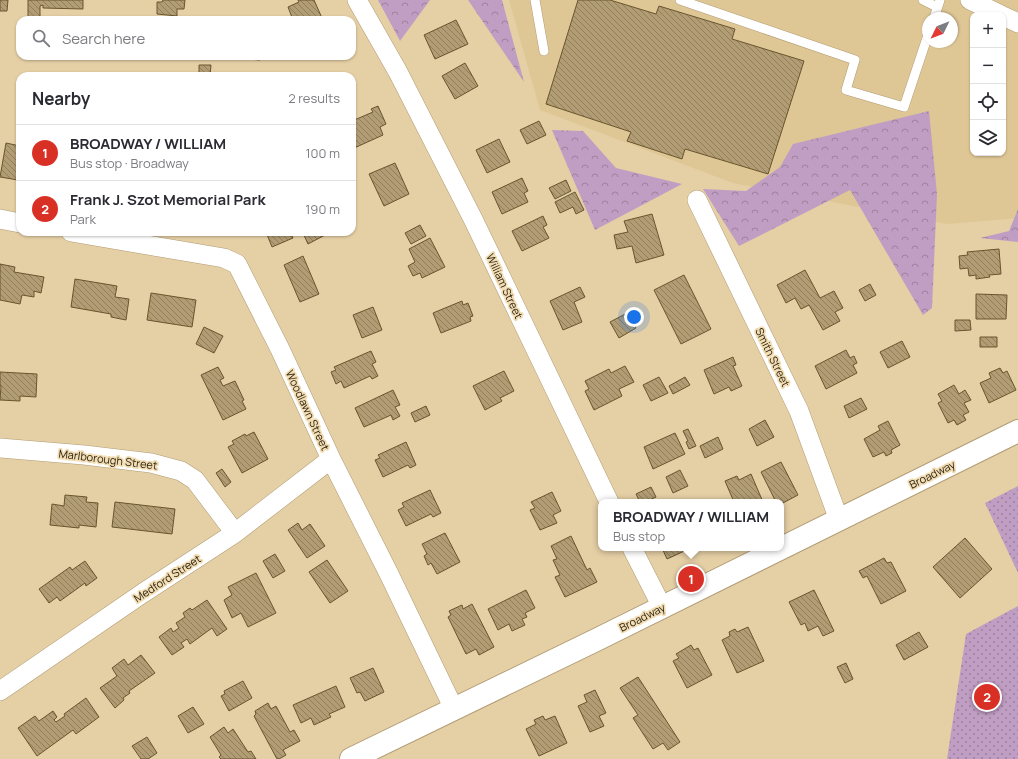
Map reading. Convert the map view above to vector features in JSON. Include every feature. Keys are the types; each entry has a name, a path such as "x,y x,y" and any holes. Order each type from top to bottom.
{"main road":[{"name":"Broadway","path":"784,547 1018,431"},
{"name":"Broadway","path":"351,759 777,551"}],"street":[{"name":"William Street","path":"357,0 398,72 474,221 608,499"},
{"path":"970,0 1011,18"},
{"name":"Smith Street","path":"697,200 799,411 839,520"},
{"path":"0,219 16,222"},
{"name":"Woodlawn Street","path":"95,236 224,258 237,264 280,349 330,459 389,574 454,709"},
{"name":"Marlborough Street","path":"0,448 84,455 151,463 181,471 195,480 235,533"},
{"name":"Medford Street","path":"0,691 143,593 235,533 330,459"},
{"path":"634,551 662,608"}],"lane":[{"path":"535,0 544,51"},
{"path":"680,0 855,60 846,90 904,107 924,48"},
{"path":"923,0 938,3"}],"shaded area":[{"path":"509,0 1018,0 1018,218 948,224 733,183 540,110"}],"green space":[{"path":"378,0 430,0 400,41"},
{"path":"468,0 502,0 524,82"},
{"path":"929,111 937,194 932,308 923,315 850,190 739,246 703,189 746,191 780,167 793,144"},
{"path":"552,130 583,131 616,168 682,184 595,230"},
{"path":"1018,209 1018,242 980,238 1009,231"},
{"path":"1018,486 1018,573 985,503"},
{"path":"1018,606 1018,759 947,759 966,634"}],"building":[{"path":"0,0 8,0 7,11 0,11"},
{"path":"28,0 83,0 83,9 43,8 43,5 40,6 40,16 28,16"},
{"path":"163,0 185,0 184,9 177,9 177,16 157,14 157,2 162,2"},
{"path":"298,0 314,0 321,16 291,16 288,7 299,2"},
{"path":"578,0 610,0 656,14 659,6 735,29 732,39 804,61 768,174 685,149 682,159 627,141 631,132 546,104"},
{"path":"456,20 468,44 435,59 424,35"},
{"path":"465,63 478,86 455,99 442,76"},
{"path":"199,65 211,65 210,72 199,72"},
{"path":"378,106 386,124 380,127 383,135 356,147 356,119 373,112 371,109"},
{"path":"539,121 546,135 527,144 520,130"},
{"path":"499,139 510,162 487,173 476,150"},
{"path":"6,143 16,145 16,180 0,177"},
{"path":"395,163 409,194 384,206 369,174"},
{"path":"522,178 528,191 524,193 528,202 502,214 492,192"},
{"path":"566,180 571,191 555,199 549,188"},
{"path":"575,192 584,210 576,214 573,207 560,213 555,202"},
{"path":"652,214 664,255 636,263 632,246 617,249 614,235 628,232 624,221"},
{"path":"543,216 547,225 543,227 549,238 522,251 512,231"},
{"path":"420,225 426,236 411,244 405,233"},
{"path":"268,236 292,236 293,238 272,247"},
{"path":"304,236 323,236 308,244"},
{"path":"430,238 445,267 422,278 420,273 413,276 408,266 415,262 409,249"},
{"path":"999,249 1001,274 989,275 990,277 976,279 976,275 969,276 968,268 960,269 959,256 968,255 967,252"},
{"path":"303,256 319,294 300,302 284,265"},
{"path":"0,264 15,267 14,272 44,277 41,293 34,291 34,297 22,295 20,304 0,300"},
{"path":"805,270 820,298 834,291 843,308 835,312 840,321 823,330 809,305 801,309 795,298 786,303 777,285"},
{"path":"684,275 711,329 681,344 654,290"},
{"path":"75,279 117,286 115,297 129,299 126,320 111,317 111,314 71,307"},
{"path":"870,284 876,295 865,301 859,290"},
{"path":"580,287 585,297 574,302 582,322 563,330 550,301"},
{"path":"151,293 196,300 192,327 147,320"},
{"path":"976,294 1007,295 1006,319 976,319"},
{"path":"462,301 463,305 468,303 473,316 470,317 471,321 441,333 433,313"},
{"path":"373,307 382,330 362,338 353,315"},
{"path":"627,313 636,328 619,338 610,322"},
{"path":"955,320 970,320 971,330 955,331"},
{"path":"204,327 223,336 214,353 196,344"},
{"path":"980,337 997,337 997,347 980,347"},
{"path":"902,341 910,357 888,368 880,352"},
{"path":"846,350 850,358 854,356 857,363 853,365 857,373 826,389 815,366"},
{"path":"371,351 376,362 372,364 378,376 372,379 370,376 344,388 341,381 336,384 331,372 336,370 334,367"},
{"path":"733,357 736,365 733,366 742,386 731,391 729,387 714,394 704,370"},
{"path":"625,366 634,382 619,389 622,396 594,410 585,391 589,389 585,381 609,369 611,373"},
{"path":"218,367 224,378 220,380 223,386 235,381 244,400 242,401 246,409 223,420 201,375"},
{"path":"1000,368 1003,373 1007,371 1016,390 989,403 980,383 991,378 989,373"},
{"path":"504,371 514,391 500,398 502,401 485,410 473,386"},
{"path":"0,372 37,374 36,397 20,396 20,401 0,400"},
{"path":"659,377 668,393 651,401 643,385"},
{"path":"685,377 690,385 673,394 669,386"},
{"path":"954,385 959,394 965,390 971,400 964,403 969,412 963,415 966,420 957,425 954,420 948,423 938,403 942,401 938,394"},
{"path":"393,390 400,405 395,407 400,416 393,420 391,415 364,427 355,408"},
{"path":"861,398 867,409 849,418 844,406"},
{"path":"426,406 430,415 415,422 411,413"},
{"path":"765,420 774,437 757,446 749,429"},
{"path":"888,421 900,445 891,450 892,453 886,456 884,452 873,457 864,439 880,430 878,426"},
{"path":"688,429 696,446 689,449 686,442 688,441 683,431"},
{"path":"254,432 268,459 242,473 228,447 234,444 232,441 245,434 246,436"},
{"path":"675,433 685,454 653,469 644,447"},
{"path":"718,437 723,449 705,458 700,446"},
{"path":"406,442 416,465 410,468 408,465 383,477 375,460 380,458 378,455"},
{"path":"781,462 798,495 784,502 784,499 774,499 761,472"},
{"path":"222,469 231,482 225,487 216,473"},
{"path":"680,470 688,486 673,493 666,477"},
{"path":"751,474 762,499 733,499 725,481 737,476 739,480"},
{"path":"651,487 656,497 652,499 638,499 636,494"},
{"path":"430,490 441,513 433,517 431,514 406,526 398,510 404,507 402,503"},
{"path":"552,492 561,511 553,515 557,523 540,530 530,510 535,508 531,502"},
{"path":"65,495 87,497 86,502 98,503 96,527 79,525 79,528 50,525 52,504 64,506"},
{"path":"115,502 175,509 172,534 112,527"},
{"path":"298,523 302,530 310,524 325,546 307,558 288,530"},
{"path":"445,533 460,562 437,574 431,563 428,565 424,556 427,554 422,544"},
{"path":"571,536 587,570 590,568 597,582 565,597 555,577 560,575 553,560 557,559 551,546"},
{"path":"965,538 992,569 960,598 933,567"},
{"path":"663,551 684,551 667,559"},
{"path":"275,554 285,571 273,578 263,561"},
{"path":"884,558 887,563 891,562 906,591 881,604 867,576 863,578 859,571"},
{"path":"327,560 348,591 330,603 309,572"},
{"path":"85,561 97,578 86,586 85,583 60,601 57,597 49,603 39,589 70,567 72,570"},
{"path":"256,573 276,613 248,627 241,613 232,618 224,600 232,595 228,587"},
{"path":"526,590 535,608 525,613 527,617 522,619 525,625 512,631 509,624 498,630 488,609"},
{"path":"814,590 834,631 823,636 818,626 808,631 805,623 801,625 789,602"},
{"path":"207,600 227,629 217,636 212,628 190,644 187,639 181,643 184,647 172,655 159,637 171,628 173,632 179,628 176,623 185,617 183,613 190,608 192,610"},
{"path":"472,604 494,647 479,655 476,649 466,654 448,617 451,615 449,611 462,605 463,609"},
{"path":"748,627 764,661 737,673 722,640 730,636 729,632 735,629 737,632"},
{"path":"919,632 928,647 904,660 896,645"},
{"path":"691,645 694,650 698,648 712,675 687,688 673,661 679,658 676,654"},
{"path":"141,655 155,673 129,691 130,693 123,698 124,700 115,708 100,688 117,676 112,668 124,659 128,665"},
{"path":"846,663 853,679 845,683 837,667"},
{"path":"373,668 384,692 365,701 360,692 357,693 350,678"},
{"path":"638,677 680,742 668,750 663,743 653,749 633,718 638,715 620,688"},
{"path":"243,681 252,698 229,711 221,696 225,694 224,691"},
{"path":"336,686 345,707 329,714 331,717 314,725 311,718 301,723 293,705"},
{"path":"595,690 606,713 599,716 604,726 590,732 578,706 587,702 584,695"},
{"path":"86,698 99,717 76,734 73,730 37,756 18,728 35,716 39,721 53,711 57,717 54,720 56,722 65,716 64,714"},
{"path":"268,703 271,709 276,706 290,732 294,730 300,741 283,750 286,755 279,759 277,759 254,716 256,714 255,711"},
{"path":"193,707 204,724 188,733 178,716"},
{"path":"543,716 545,720 555,716 567,743 539,756 526,729 536,724 534,720"},
{"path":"224,727 228,733 233,729 248,752 251,751 256,759 221,759 219,757 221,755 210,737"},
{"path":"147,737 157,753 148,759 141,759 132,746"}],"place":[{"name":"BROADWAY / WILLIAM","path":"691,579"},
{"name":"Frank J. Szot Memorial Park","path":"987,697"}]}
